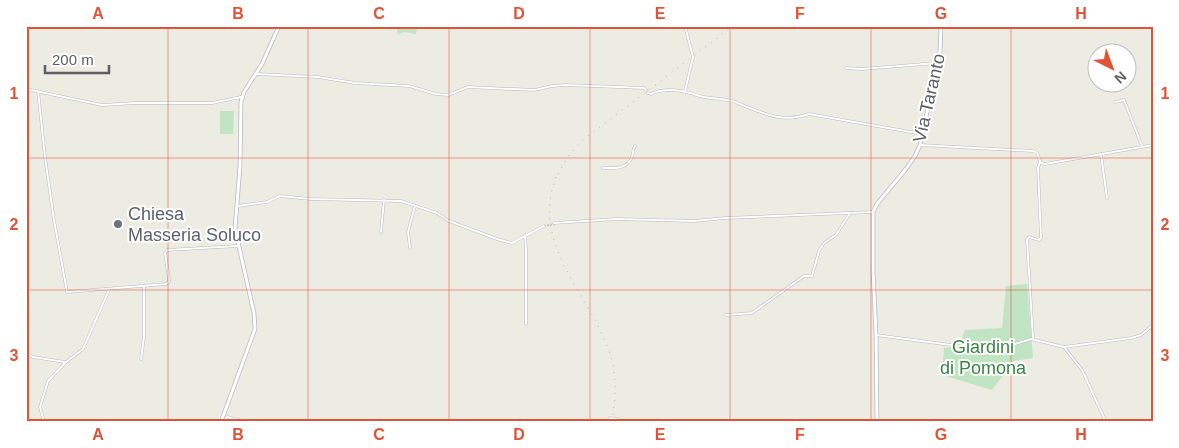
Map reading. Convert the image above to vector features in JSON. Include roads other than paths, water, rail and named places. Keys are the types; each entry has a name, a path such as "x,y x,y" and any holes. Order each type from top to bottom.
{"main road":[{"path":"222,422 255,330 254,312 238,246 236,229 240,166 240,108 242,97 262,64 279,26"},
{"name":"Via Taranto","path":"873,212 877,204 911,162 920,145 942,40 941,26"},
{"path":"873,212 877,422"}],"street":[{"path":"685,26 692,46 693,56 685,92"},
{"path":"846,68 862,69 937,63"},
{"path":"255,73 355,83 409,86 436,94 448,95 468,88 535,90 566,85 644,88 646,90"},
{"path":"26,89 102,105 212,103 242,97"},
{"path":"38,91 45,157 66,291 166,284 169,282 165,252 167,250 238,246"},
{"path":"648,93 660,91 685,92 698,96 733,101 760,113 775,116 796,119 809,114 922,134"},
{"path":"1115,102 1124,100 1142,146"},
{"path":"920,145 1033,151 1037,154 1040,162 1038,168 1040,238 1039,240 1029,238 1027,240 1033,339"},
{"path":"1040,162 1045,164 1153,145"},
{"path":"603,168 618,168 625,165 632,158 632,150 635,146"},
{"path":"1101,154 1107,198"},
{"path":"236,206 267,202 280,196 401,200 437,213 449,222 512,243 544,226"},
{"path":"381,232 384,200"},
{"path":"410,248 408,232 415,206"},
{"path":"554,223 617,219 694,221 719,218 873,212"},
{"path":"726,315 752,313 804,276 812,276 819,251 824,243 836,235 850,213"},
{"path":"525,235 526,324"},
{"path":"141,359 144,337 144,286"},
{"path":"44,422 40,407 48,381 66,362 83,349 110,289"},
{"path":"876,336 951,345 961,342 975,352 984,354 1033,339 1064,347 1131,338 1141,335 1153,325"},
{"path":"1064,347 1082,370 1106,422"},
{"path":"26,353 33,357 66,362"},
{"path":"222,422 227,417 247,422"},
{"path":"608,422 610,418 617,418"}],"tunnel":[{"path":"544,226 554,224"}],"railway":[{"path":"558,174 569,155 584,139 733,26"},
{"path":"556,177 550,203 551,227 557,250 567,272 604,338 612,361 615,376 615,392 611,422"}],"place":[{"name":"Chiesa Masseria Soluco","path":"118,224"}],"park label":[{"name":"Giardini di Pomona","path":"983,357"}]}
